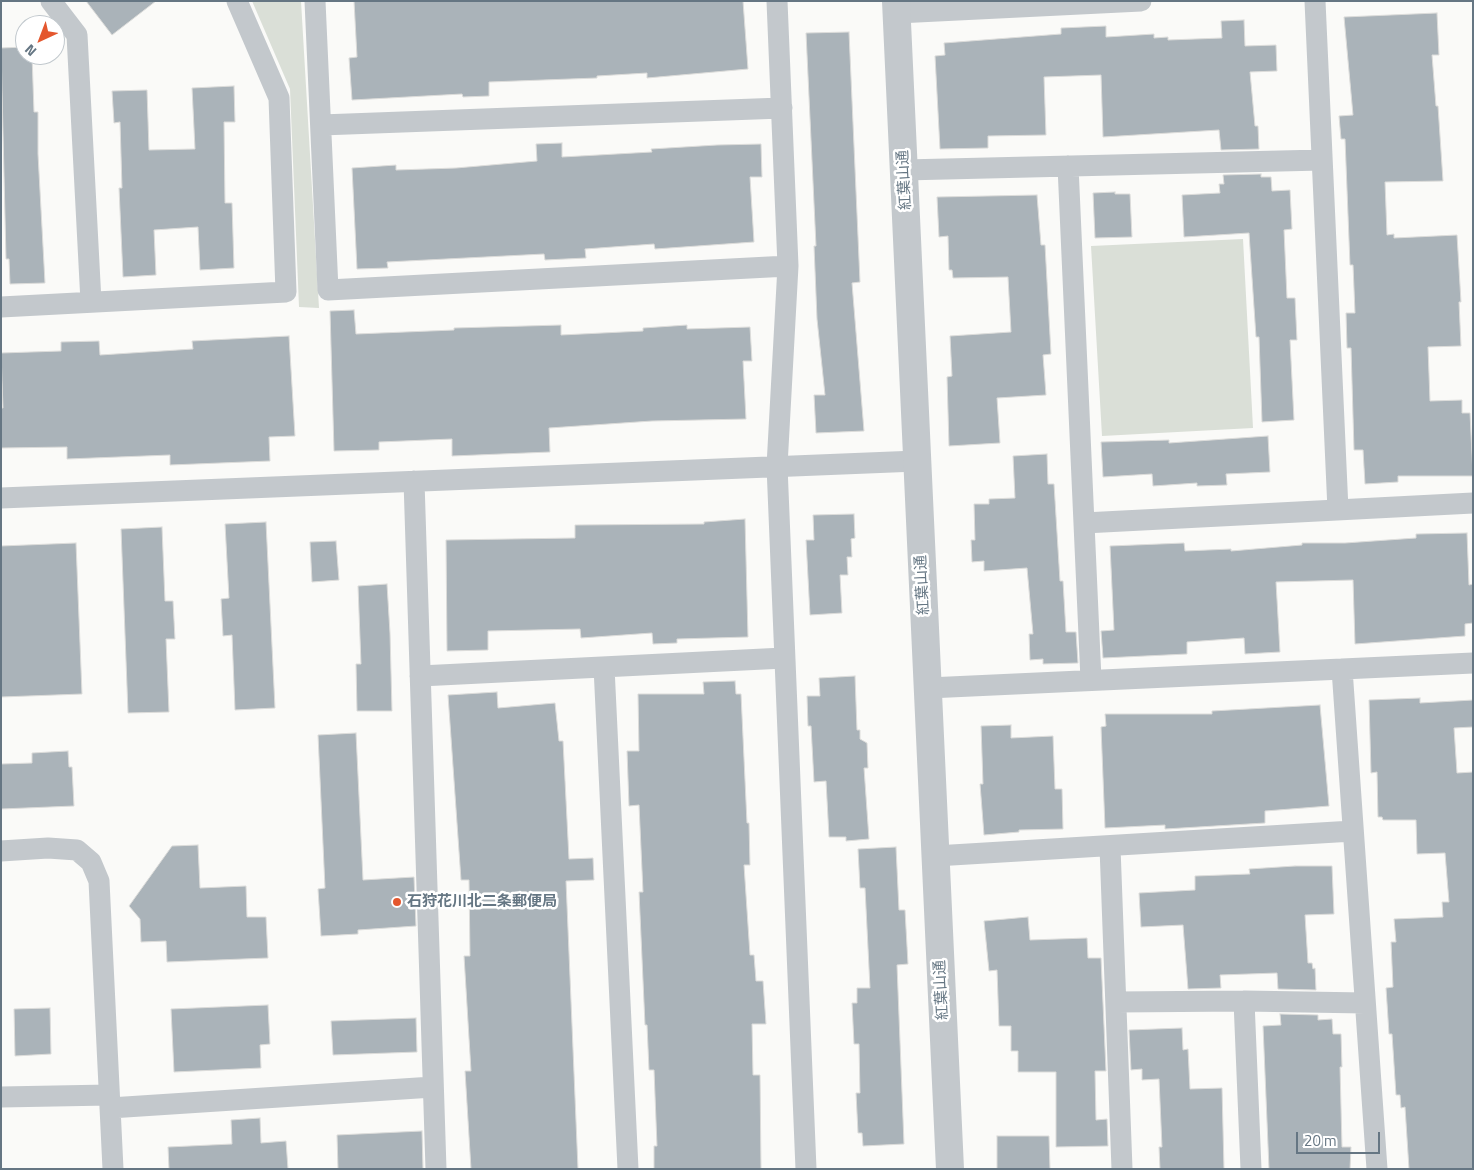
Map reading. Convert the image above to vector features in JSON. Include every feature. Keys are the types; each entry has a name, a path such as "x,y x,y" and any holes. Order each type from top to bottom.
{"street":[{"path":"51,1 77,35 92,302"},
{"path":"1,307 286,292 279,98 237,1"},
{"path":"316,1 328,290 788,266"},
{"path":"777,1 788,266 777,466 806,1169"},
{"path":"896,7 1142,1"},
{"path":"1315,1 1338,510"},
{"name":"紅葉山通","path":"896,7 950,1169"},
{"path":"321,126 782,108"},
{"path":"904,170 1322,160"},
{"path":"1068,166 1091,680"},
{"path":"1,498 917,461"},
{"path":"414,481 436,1169"},
{"path":"1084,524 1473,503"},
{"path":"420,676 784,658"},
{"path":"928,688 1473,663"},
{"path":"604,666 628,1169"},
{"path":"1342,669 1377,1169"},
{"path":"936,856 1353,831"},
{"path":"1110,847 1122,1169"},
{"path":"1,851 48,848 77,850 91,862 99,881 113,1169"},
{"path":"1116,1002 1244,1001 1366,1004"},
{"path":"1244,1001 1251,1169"},
{"path":"1,1097 110,1101 433,1087"}],"shaded area":[{"path":"252,1 301,1 319,308 299,307 290,89"},
{"path":"1243,239 1253,428 1102,436 1091,246"}],"building":[{"path":"86,1 156,1 112,35"},
{"path":"354,1 743,1 748,69 647,78 647,73 597,76 597,78 489,82 489,96 463,97 462,94 352,100 349,58 357,57"},
{"path":"1437,13 1439,55 1432,55 1436,106 1438,106 1443,181 1385,182 1387,235 1394,234 1394,238 1457,235 1461,302 1459,302 1461,346 1428,347 1430,401 1462,400 1462,413 1470,413 1473,476 1398,476 1398,482 1365,484 1363,450 1354,450 1351,348 1347,348 1346,313 1355,313 1353,265 1350,265 1345,139 1341,139 1339,116 1353,115 1344,17"},
{"path":"1244,20 1245,46 1276,45 1277,71 1250,72 1255,126 1258,126 1259,149 1221,150 1219,130 1103,137 1101,75 1044,77 1046,135 988,136 988,148 940,149 935,56 945,55 944,43 1061,34 1061,28 1106,26 1106,37 1154,34 1154,38 1168,37 1168,40 1222,38 1221,21"},
{"path":"849,32 860,282 852,283 864,431 816,433 814,395 825,395 817,319 814,246 816,246 806,33"},
{"path":"15,47 15,65 32,65 34,112 38,112 38,154 45,283 10,284 9,259 6,259 1,48"},
{"path":"234,86 235,122 224,122 225,203 232,203 234,268 200,270 198,227 154,230 156,275 123,277 119,188 122,188 120,122 114,123 112,91 147,90 149,150 195,149 192,88"},
{"path":"562,143 562,157 652,152 651,149 761,144 762,177 750,177 754,242 655,249 654,244 585,249 586,258 545,260 544,254 387,262 388,268 357,269 352,168 396,165 396,170 456,168 537,161 536,144"},
{"path":"1261,174 1261,177 1271,177 1272,191 1290,190 1292,229 1284,230 1287,298 1295,298 1297,340 1290,340 1294,420 1262,422 1259,337 1256,337 1249,233 1184,237 1182,195 1220,193 1219,184 1224,184 1223,175"},
{"path":"1115,192 1115,194 1130,194 1132,237 1095,238 1093,193"},
{"path":"1037,195 1041,245 1045,245 1051,354 1043,355 1046,395 997,398 1000,443 949,446 947,377 952,376 950,336 1011,332 1008,277 953,278 952,270 949,270 948,236 939,237 937,197"},
{"path":"354,310 356,334 454,330 454,328 561,325 561,335 643,331 643,328 687,325 687,329 750,327 752,361 743,361 746,419 652,421 549,428 550,452 452,456 452,439 379,442 379,450 334,451 330,311"},
{"path":"289,336 295,436 269,437 270,461 170,465 170,455 67,459 67,447 1,448 1,408 3,408 1,353 61,351 61,342 99,341 100,355 193,349 192,341"},
{"path":"1268,436 1270,472 1226,474 1227,485 1197,486 1197,483 1153,486 1152,474 1103,477 1101,442 1169,440 1169,443"},
{"path":"1047,454 1048,484 1054,484 1060,581 1063,581 1066,632 1076,632 1078,663 1043,664 1043,659 1030,660 1029,634 1033,634 1027,568 984,571 984,561 972,562 971,540 975,540 974,504 989,504 989,499 1015,498 1013,456"},
{"path":"854,514 855,538 851,539 852,557 847,557 848,575 840,575 842,613 810,615 806,540 814,540 813,515"},
{"path":"745,519 748,637 677,639 677,643 653,644 652,633 581,638 580,629 488,631 488,650 447,651 446,540 575,538 575,525 704,524 704,522"},
{"path":"266,522 275,708 235,710 232,635 223,636 221,599 229,598 225,524"},
{"path":"162,527 165,601 173,601 175,639 166,639 169,712 128,713 121,529"},
{"path":"1467,533 1469,585 1473,584 1473,623 1465,624 1465,636 1355,644 1353,580 1276,582 1280,652 1245,654 1244,638 1187,642 1187,654 1103,658 1101,631 1114,630 1110,546 1184,543 1185,551 1231,549 1231,551 1302,545 1302,543 1345,543 1416,538 1416,534"},
{"path":"336,541 339,580 312,582 310,542"},
{"path":"76,543 82,694 1,697 1,546"},
{"path":"387,584 392,711 357,711 356,664 361,664 358,586"},
{"path":"855,676 857,730 860,730 860,739 867,743 868,768 864,768 869,839 846,841 846,837 829,837 826,781 814,782 811,726 808,726 807,696 820,696 819,678"},
{"path":"735,681 736,694 741,694 747,823 749,823 750,865 744,865 750,955 754,955 756,981 763,981 766,1024 752,1024 753,1075 760,1075 761,1169 654,1169 654,1146 657,1146 654,1070 649,1070 647,1025 645,1025 639,892 643,892 639,805 629,806 627,751 639,751 638,694 704,694 703,682"},
{"path":"497,692 498,708 555,703 559,741 563,741 569,859 593,858 594,880 566,881 578,1169 471,1169 465,1071 471,1071 464,956 470,956 469,880 461,880 448,695"},
{"path":"1420,698 1420,703 1473,700 1473,727 1454,728 1457,773 1473,772 1473,1169 1409,1169 1405,1107 1401,1108 1400,1095 1396,1095 1392,1034 1389,1034 1386,988 1393,987 1391,942 1396,942 1394,919 1443,917 1442,902 1449,902 1445,853 1417,854 1416,820 1383,820 1382,817 1378,817 1377,772 1371,773 1369,700"},
{"path":"1320,705 1329,806 1265,811 1265,823 1165,829 1165,825 1105,828 1101,727 1106,726 1105,714 1212,714 1212,711"},
{"path":"1011,725 1011,738 1053,736 1055,789 1062,789 1063,829 1019,830 1019,832 984,835 980,784 983,784 981,726"},
{"path":"356,733 363,880 414,877 416,926 358,930 358,934 321,936 318,889 325,888 318,735"},
{"path":"68,751 69,767 72,767 74,806 1,809 1,764 32,763 32,753"},
{"path":"198,845 200,888 246,886 247,917 266,917 268,958 167,962 166,941 141,942 140,919 129,906 172,846"},
{"path":"896,847 899,910 905,910 908,964 897,965 904,1144 863,1146 862,1133 858,1133 856,1093 860,1093 859,1044 854,1044 852,1003 857,1003 857,988 870,988 865,888 860,888 858,849"},
{"path":"1332,866 1334,914 1305,915 1308,963 1312,963 1313,969 1315,968 1316,990 1278,989 1277,973 1220,975 1221,988 1188,989 1183,925 1141,927 1139,893 1195,890 1195,876 1250,874 1249,869"},
{"path":"1028,917 1030,940 1087,938 1088,958 1101,958 1106,1071 1095,1071 1096,1120 1107,1119 1108,1146 1056,1147 1056,1072 1018,1072 1018,1051 1011,1051 1011,1026 999,1026 997,970 989,971 984,921"},
{"path":"268,1005 270,1044 260,1045 261,1068 174,1072 171,1009"},
{"path":"50,1008 51,1054 15,1056 14,1009"},
{"path":"1280,1014 1318,1015 1318,1020 1332,1019 1333,1034 1341,1034 1342,1147 1351,1147 1350,1169 1269,1169 1263,1026 1281,1025"},
{"path":"416,1018 417,1052 333,1055 331,1021"},
{"path":"1182,1028 1183,1050 1188,1049 1190,1089 1222,1088 1224,1169 1160,1169 1159,1147 1162,1147 1159,1079 1142,1080 1142,1069 1131,1070 1129,1030"},
{"path":"260,1118 261,1143 286,1141 288,1169 169,1169 168,1147 232,1144 231,1120"},
{"path":"422,1131 423,1169 338,1169 337,1135"},
{"path":"997,1136 1049,1136 1050,1169 997,1169"}],"place":[{"name":"石狩花川北二条郵便局","path":"397,902"}]}
